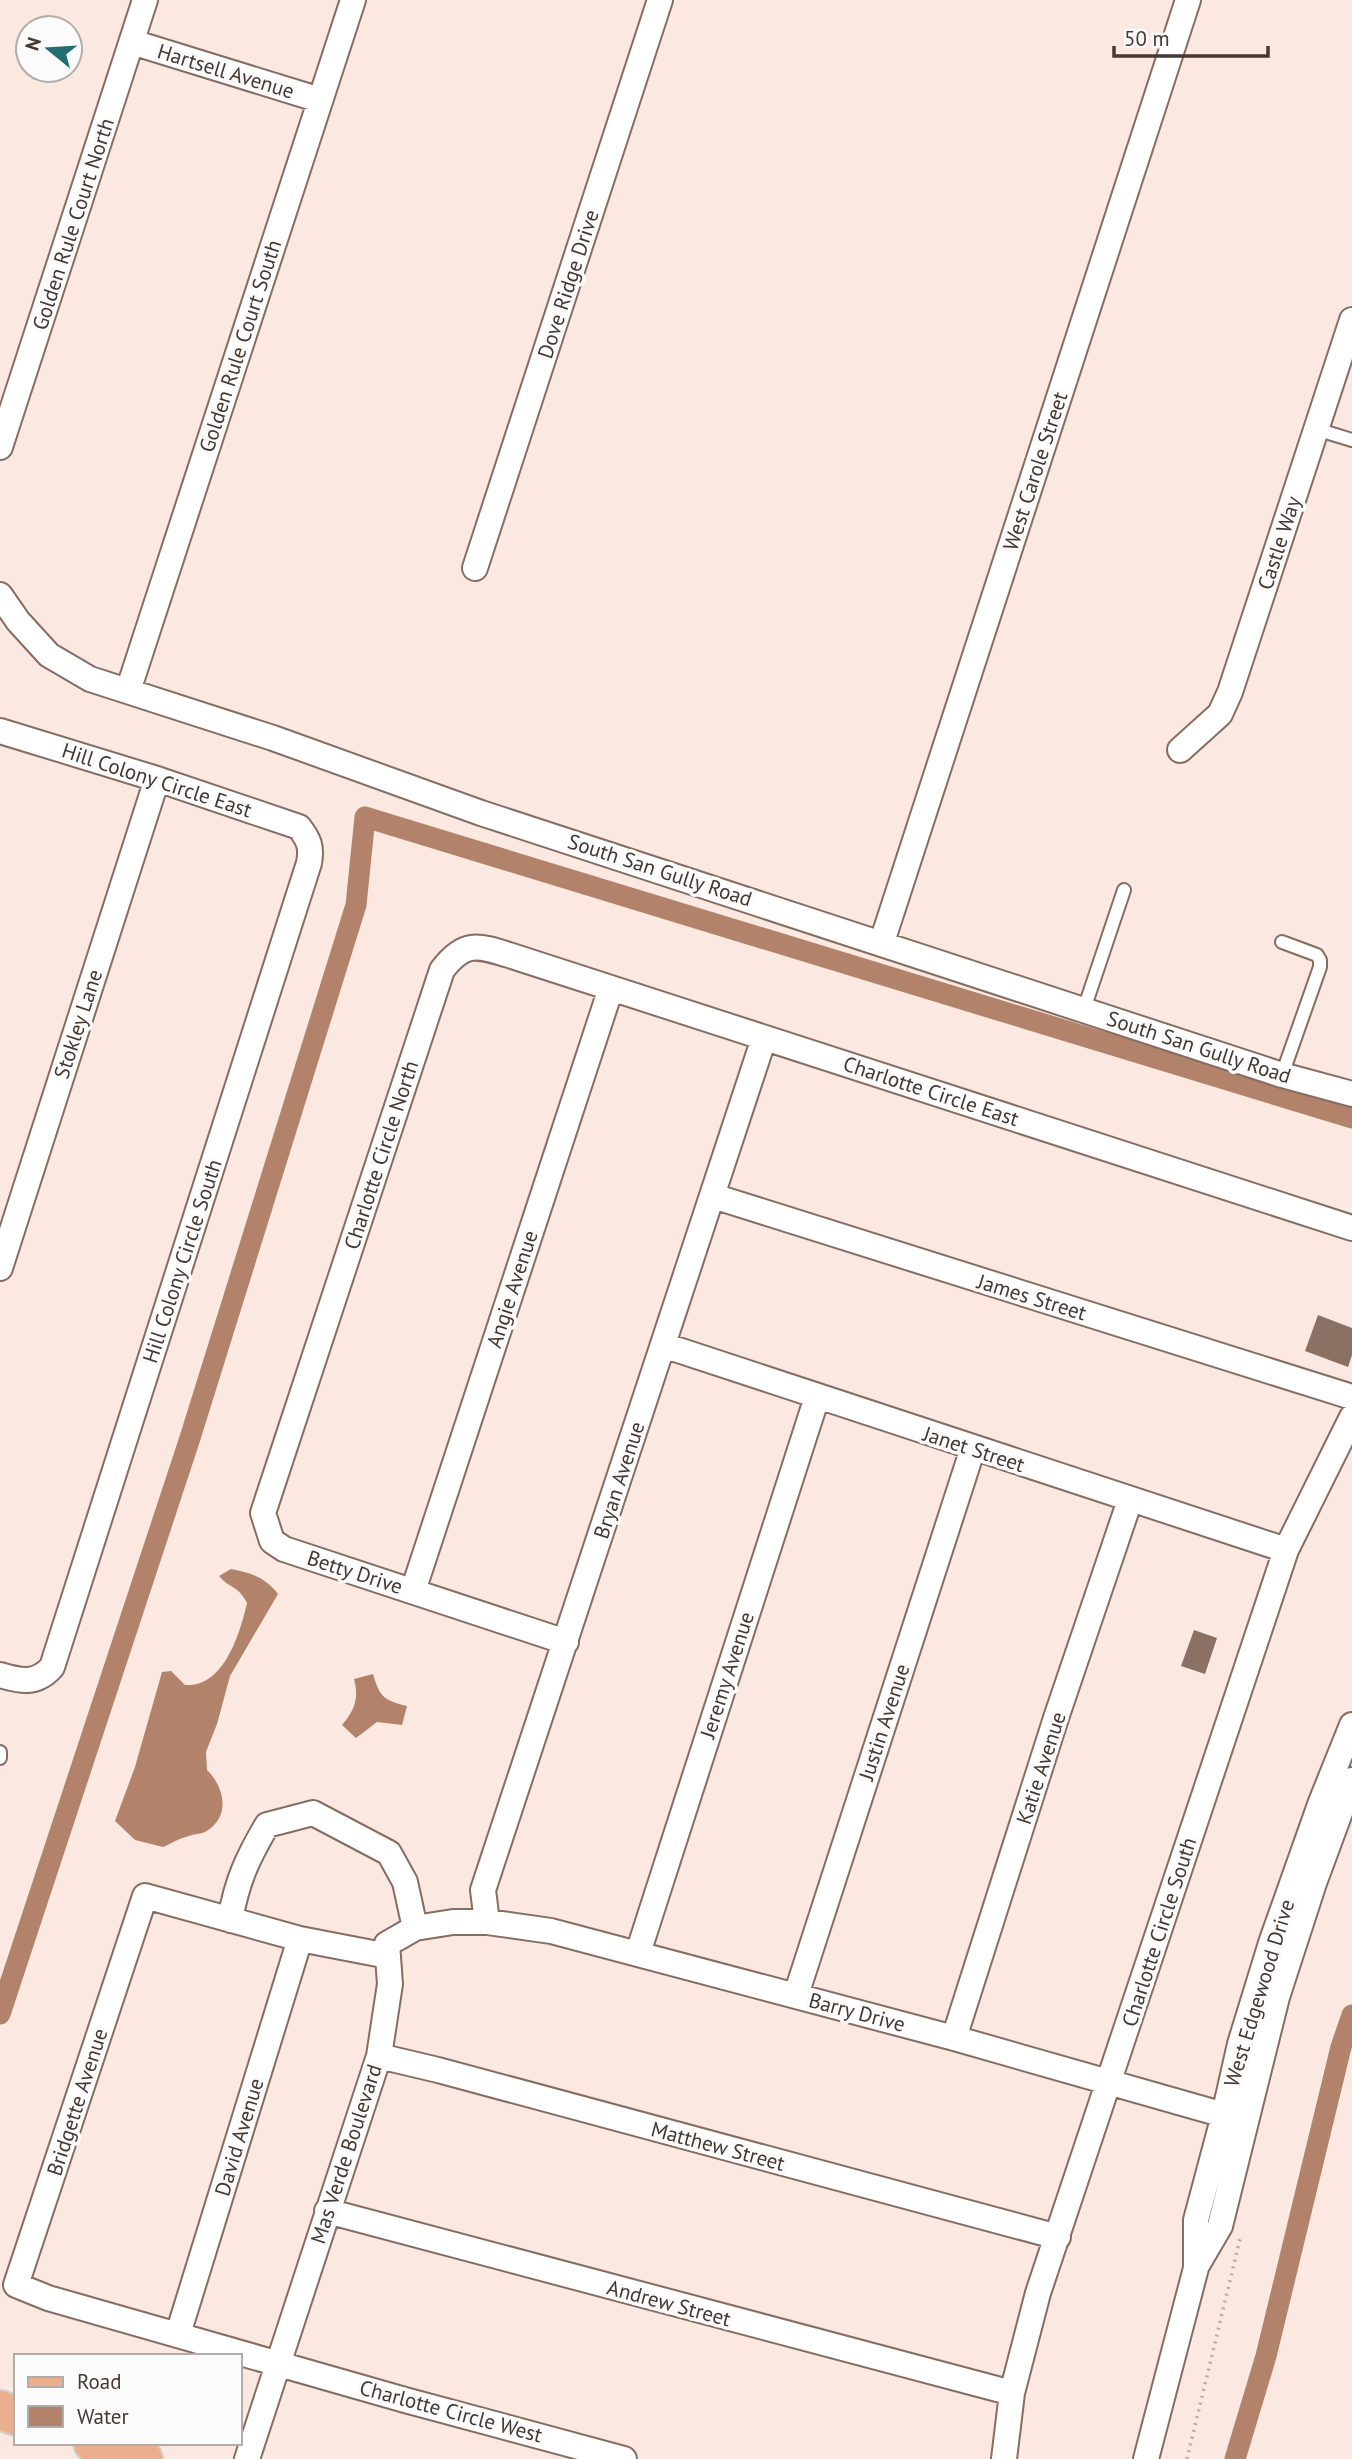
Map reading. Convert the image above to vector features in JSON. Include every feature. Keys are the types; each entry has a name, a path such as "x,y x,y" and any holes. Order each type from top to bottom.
{"main road":[{"path":"99,2445 143,2459"}],"street":[{"name":"Golden Rule Court North","path":"0,447 145,0"},
{"name":"Golden Rule Court South","path":"128,691 353,0"},
{"name":"Dove Ridge Drive","path":"475,568 660,0"},
{"name":"West Carole Street","path":"883,942 1188,0"},
{"name":"Hartsell Avenue","path":"132,42 320,100"},
{"name":"Castle Way","path":"1180,750 1220,714 1352,320"},
{"name":"South San Gully Road","path":"0,595 18,621 49,655 90,679 273,738 481,813 883,942 1282,1075 1352,1094"},
{"name":"Hill Colony Circle East","path":"0,731 157,779 299,827 308,838"},
{"name":"Stokley Lane","path":"0,1268 157,779"},
{"name":"Hill Colony Circle South","path":"0,1675 27,1682 39,1678 52,1667 309,863 312,849 308,838"},
{"name":"Charlotte Circle North","path":"296,1414 442,970 453,955 468,948 482,947 509,955"},
{"name":"Charlotte Circle East","path":"509,955 1352,1228"},
{"name":"Angie Avenue","path":"413,1591 611,988"},
{"name":"Bryan Avenue","path":"487,1922 483,1890 764,1038"},
{"name":"James Street","path":"713,1196 1352,1397"},
{"name":"Janet Street","path":"663,1345 1286,1550"},
{"name":"Jeremy Avenue","path":"638,1953 817,1397"},
{"name":"Betty Drive","path":"296,1414 263,1513 272,1541 284,1549 566,1642"},
{"name":"Charlotte Circle South","path":"1004,2459 1012,2393 1038,2293 1286,1550 1352,1417"},
{"name":"Justin Avenue","path":"796,1995 973,1448"},
{"name":"Katie Avenue","path":"954,2038 1056,1718 1130,1500"},
{"name":"West Edgewood Drive","path":"1146,2459 1196,2268 1196,2220 1240,2044 1271,1943 1321,1802 1352,1725"},
{"name":"West Edgewood Drive","path":"1196,2268 1220,2226 1277,1997 1314,1883 1352,1780"},
{"path":"230,1920 236,1887 250,1854 267,1825 313,1813 389,1853 405,1882 415,1928"},
{"name":"Bridgette Avenue","path":"278,2364 48,2298 16,2285 145,1896 300,1939 388,1956"},
{"name":"Barry Drive","path":"487,1922 551,1931 638,1953 696,1971 954,2038 1224,2115"},
{"path":"388,1956 387,1944 415,1928 487,1922"},
{"name":"David Avenue","path":"178,2334 300,1939"},
{"name":"Mas Verde Boulevard","path":"247,2459 379,2056 390,1984 388,1956"},
{"name":"Matthew Street","path":"379,2056 1058,2237"},
{"name":"Andrew Street","path":"327,2211 1012,2393"},
{"name":"Charlotte Circle West","path":"278,2364 624,2459"}],"lane":[{"path":"1316,429 1352,440"},
{"path":"1084,1009 1124,890"},
{"path":"1282,942 1317,955 1320,967 1282,1075"},
{"path":"0,1752 0,1758"}],"water":[{"path":"231,1569 257,1577 268,1583 278,1594 230,1676 206,1752 207,1770 218,1785 222,1811 219,1819 205,1832 163,1847 135,1840 115,1821 135,1767 162,1672 171,1671 185,1685 199,1684 220,1668 235,1643 247,1603 237,1590 219,1576"},
{"path":"373,1674 384,1697 407,1706 402,1725 377,1722 356,1738 342,1725 355,1704 354,1679"}],"building":[{"path":"1318,1315 1352,1328 1352,1355 1348,1367 1305,1351"},
{"path":"1194,1630 1217,1638 1205,1674 1181,1666"}],"waterway":[{"path":"0,2014 190,1438 356,905 365,817 1352,1118"},
{"path":"1235,2459 1266,2356 1341,2047 1352,2015"}]}
